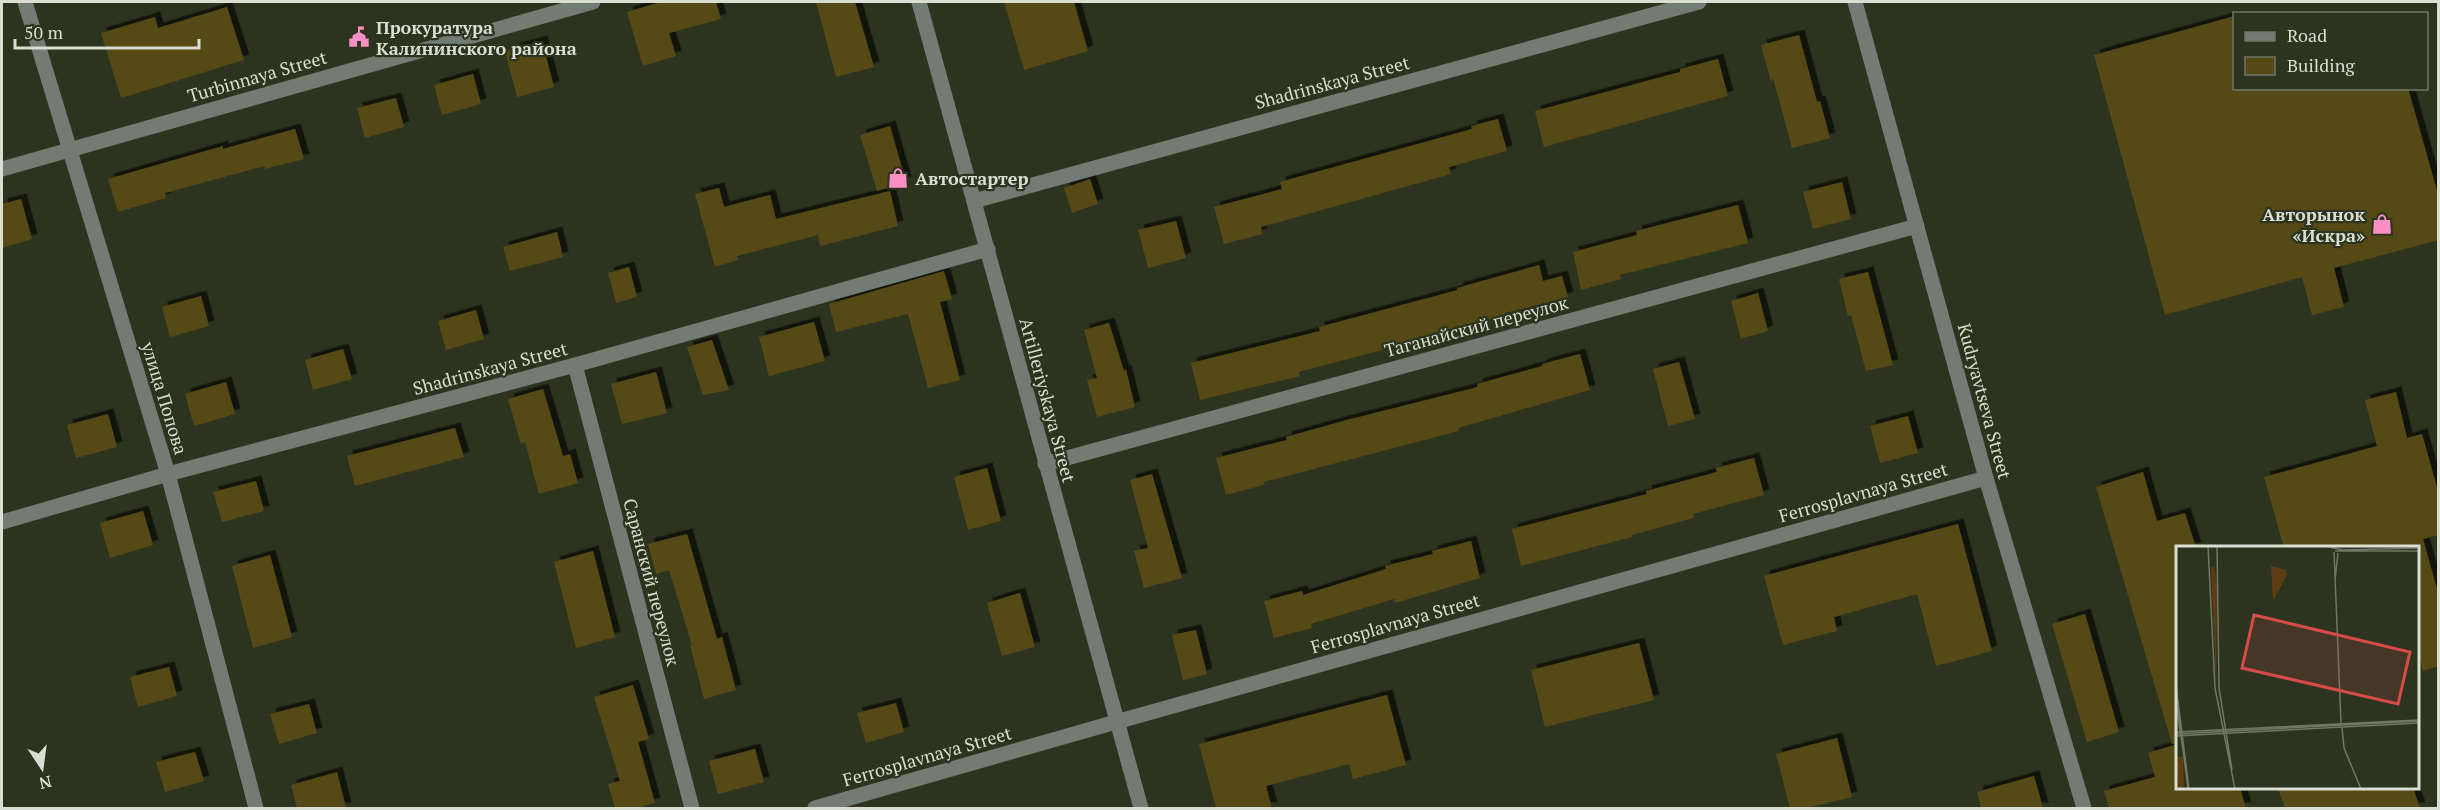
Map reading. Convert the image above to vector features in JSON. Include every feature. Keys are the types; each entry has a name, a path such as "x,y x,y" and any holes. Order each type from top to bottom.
{"street":[{"name":"улица Попова","path":"25,2 168,474 256,808"},
{"name":"Turbinnaya Street","path":"2,170 593,2"},
{"name":"Artilleriyskaya Street","path":"919,2 1141,808"},
{"name":"Shadrinskaya Street","path":"974,201 1699,2"},
{"name":"Kudryavtseva Street","path":"1855,2 1986,478 2084,808"},
{"name":"Таганайский переулок","path":"1045,464 1917,226"},
{"name":"Shadrinskaya Street","path":"2,522 168,474 575,365 988,249"},
{"name":"Саранский переулок","path":"575,365 692,808"},
{"name":"Ferrosplavnaya Street","path":"815,808 1986,478"}],"building":[{"path":"661,2 716,2 721,19 669,33 676,56 643,66 627,12"},
{"path":"816,2 855,2 874,67 836,77"},
{"path":"1004,2 1074,2 1088,51 1024,70"},
{"path":"227,7 244,60 121,98 101,33 155,17 158,28"},
{"path":"2233,17 2233,90 2409,90 2439,198 2439,240 2334,268 2344,307 2312,315 2302,277 2165,315 2094,55"},
{"path":"1799,35 1817,102 1820,101 1830,138 1792,148 1773,78 1771,82 1761,45"},
{"path":"542,41 554,87 517,97 505,51"},
{"path":"1718,59 1728,96 1544,147 1535,111 1680,72 1680,69"},
{"path":"473,74 481,104 442,115 434,85"},
{"path":"396,98 404,127 365,138 357,108"},
{"path":"1498,119 1507,151 1449,167 1451,174 1261,227 1262,234 1224,244 1214,207 1282,189 1280,182 1472,129 1471,126"},
{"path":"890,126 906,182 877,191 860,135"},
{"path":"295,129 304,159 265,169 264,166 165,193 166,198 118,212 108,179 223,146 223,149"},
{"path":"1090,179 1098,204 1072,213 1064,188"},
{"path":"1842,182 1851,219 1813,229 1803,192"},
{"path":"719,188 724,207 770,195 776,219 890,191 898,226 820,246 818,235 737,256 738,260 715,267 695,194"},
{"path":"21,199 32,239 2,248 2,204"},
{"path":"1738,205 1748,243 1620,275 1621,279 1581,290 1573,252 1637,235 1636,231"},
{"path":"1176,221 1186,258 1148,268 1138,230"},
{"path":"557,232 563,257 510,271 503,247"},
{"path":"1539,265 1543,281 1562,276 1568,297 1299,372 1300,376 1200,400 1191,363 1320,331 1319,327 1458,290 1457,288"},
{"path":"629,267 637,297 616,303 608,273"},
{"path":"944,271 952,299 940,302 960,380 928,388 908,314 836,332 829,304"},
{"path":"1868,272 1893,365 1866,371 1839,279"},
{"path":"1758,293 1768,331 1741,339 1731,301"},
{"path":"201,296 209,326 170,337 162,307"},
{"path":"476,310 484,339 446,350 438,321"},
{"path":"814,322 825,361 769,376 759,337"},
{"path":"1109,323 1124,371 1126,370 1135,407 1097,417 1087,380 1097,378 1084,330"},
{"path":"712,340 729,390 703,395 687,347"},
{"path":"343,349 352,379 313,390 305,360"},
{"path":"1580,354 1590,390 1458,428 1459,431 1264,482 1264,485 1226,495 1216,458 1287,440 1286,437 1347,420 1478,387 1477,384"},
{"path":"1679,362 1695,419 1668,426 1653,369"},
{"path":"656,372 667,413 622,424 611,384"},
{"path":"226,382 235,414 194,426 185,394"},
{"path":"543,389 563,456 570,454 578,483 539,494 525,442 521,444 508,399"},
{"path":"2396,392 2407,438 2422,434 2439,495 2439,535 2423,539 2439,596 2439,666 2423,671 2419,655 2419,546 2283,546 2264,477 2377,446 2365,400"},
{"path":"108,414 117,447 76,458 67,425"},
{"path":"1908,416 1918,453 1880,463 1870,426"},
{"path":"455,428 464,457 355,486 347,456"},
{"path":"1754,458 1764,495 1693,514 1694,518 1632,535 1632,537 1521,566 1512,529 1647,494 1646,491 1717,472 1716,468"},
{"path":"987,468 1001,521 968,530 954,477"},
{"path":"2143,472 2157,521 2185,513 2195,546 2176,546 2176,743 2172,744 2096,487"},
{"path":"1152,474 1182,578 1144,588 1134,551 1148,548 1130,480"},
{"path":"256,481 264,511 222,522 213,492"},
{"path":"143,511 153,545 110,558 100,523"},
{"path":"1958,524 1992,651 1936,666 1917,594 1834,617 1837,631 1783,645 1764,576"},
{"path":"687,534 717,639 722,637 736,690 704,699 690,645 692,645 669,570 656,574 648,544"},
{"path":"1471,541 1480,578 1395,603 1394,599 1311,624 1312,628 1274,638 1264,601 1302,591 1303,595 1386,569 1385,566 1433,554 1432,551"},
{"path":"593,551 615,637 576,648 554,562"},
{"path":"270,555 292,637 253,648 232,566"},
{"path":"1020,593 1035,647 1002,656 987,603"},
{"path":"2085,614 2119,732 2087,742 2052,624"},
{"path":"1196,630 1207,674 1183,680 1172,635"},
{"path":"1639,643 1654,700 1545,727 1531,670"},
{"path":"169,667 177,696 138,707 130,677"},
{"path":"633,685 649,739 638,742 655,803 636,808 615,808 608,784 620,781 594,697"},
{"path":"1387,695 1406,765 1353,779 1349,764 1266,786 1272,808 1216,808 1199,744"},
{"path":"896,703 904,732 866,743 857,713"},
{"path":"309,704 317,733 279,744 270,714"},
{"path":"1837,738 1852,797 1807,808 1790,808 1776,754"},
{"path":"2176,745 2176,789 2240,789 2246,808 2109,808 2104,791 2155,777 2148,753"},
{"path":"755,749 764,782 718,794 709,761"},
{"path":"195,752 204,781 165,792 156,762"},
{"path":"337,772 346,808 297,808 291,785"},
{"path":"2034,776 2043,808 1981,808 1977,792"},
{"path":"2278,789 2413,789 2420,808 2285,808"}],"place":[{"name":"Прокуратура Калининского района","path":"359,37"},
{"name":"Автостартер","path":"898,178"},
{"name":"Авторынок «Искра»","path":"2382,224"}]}
